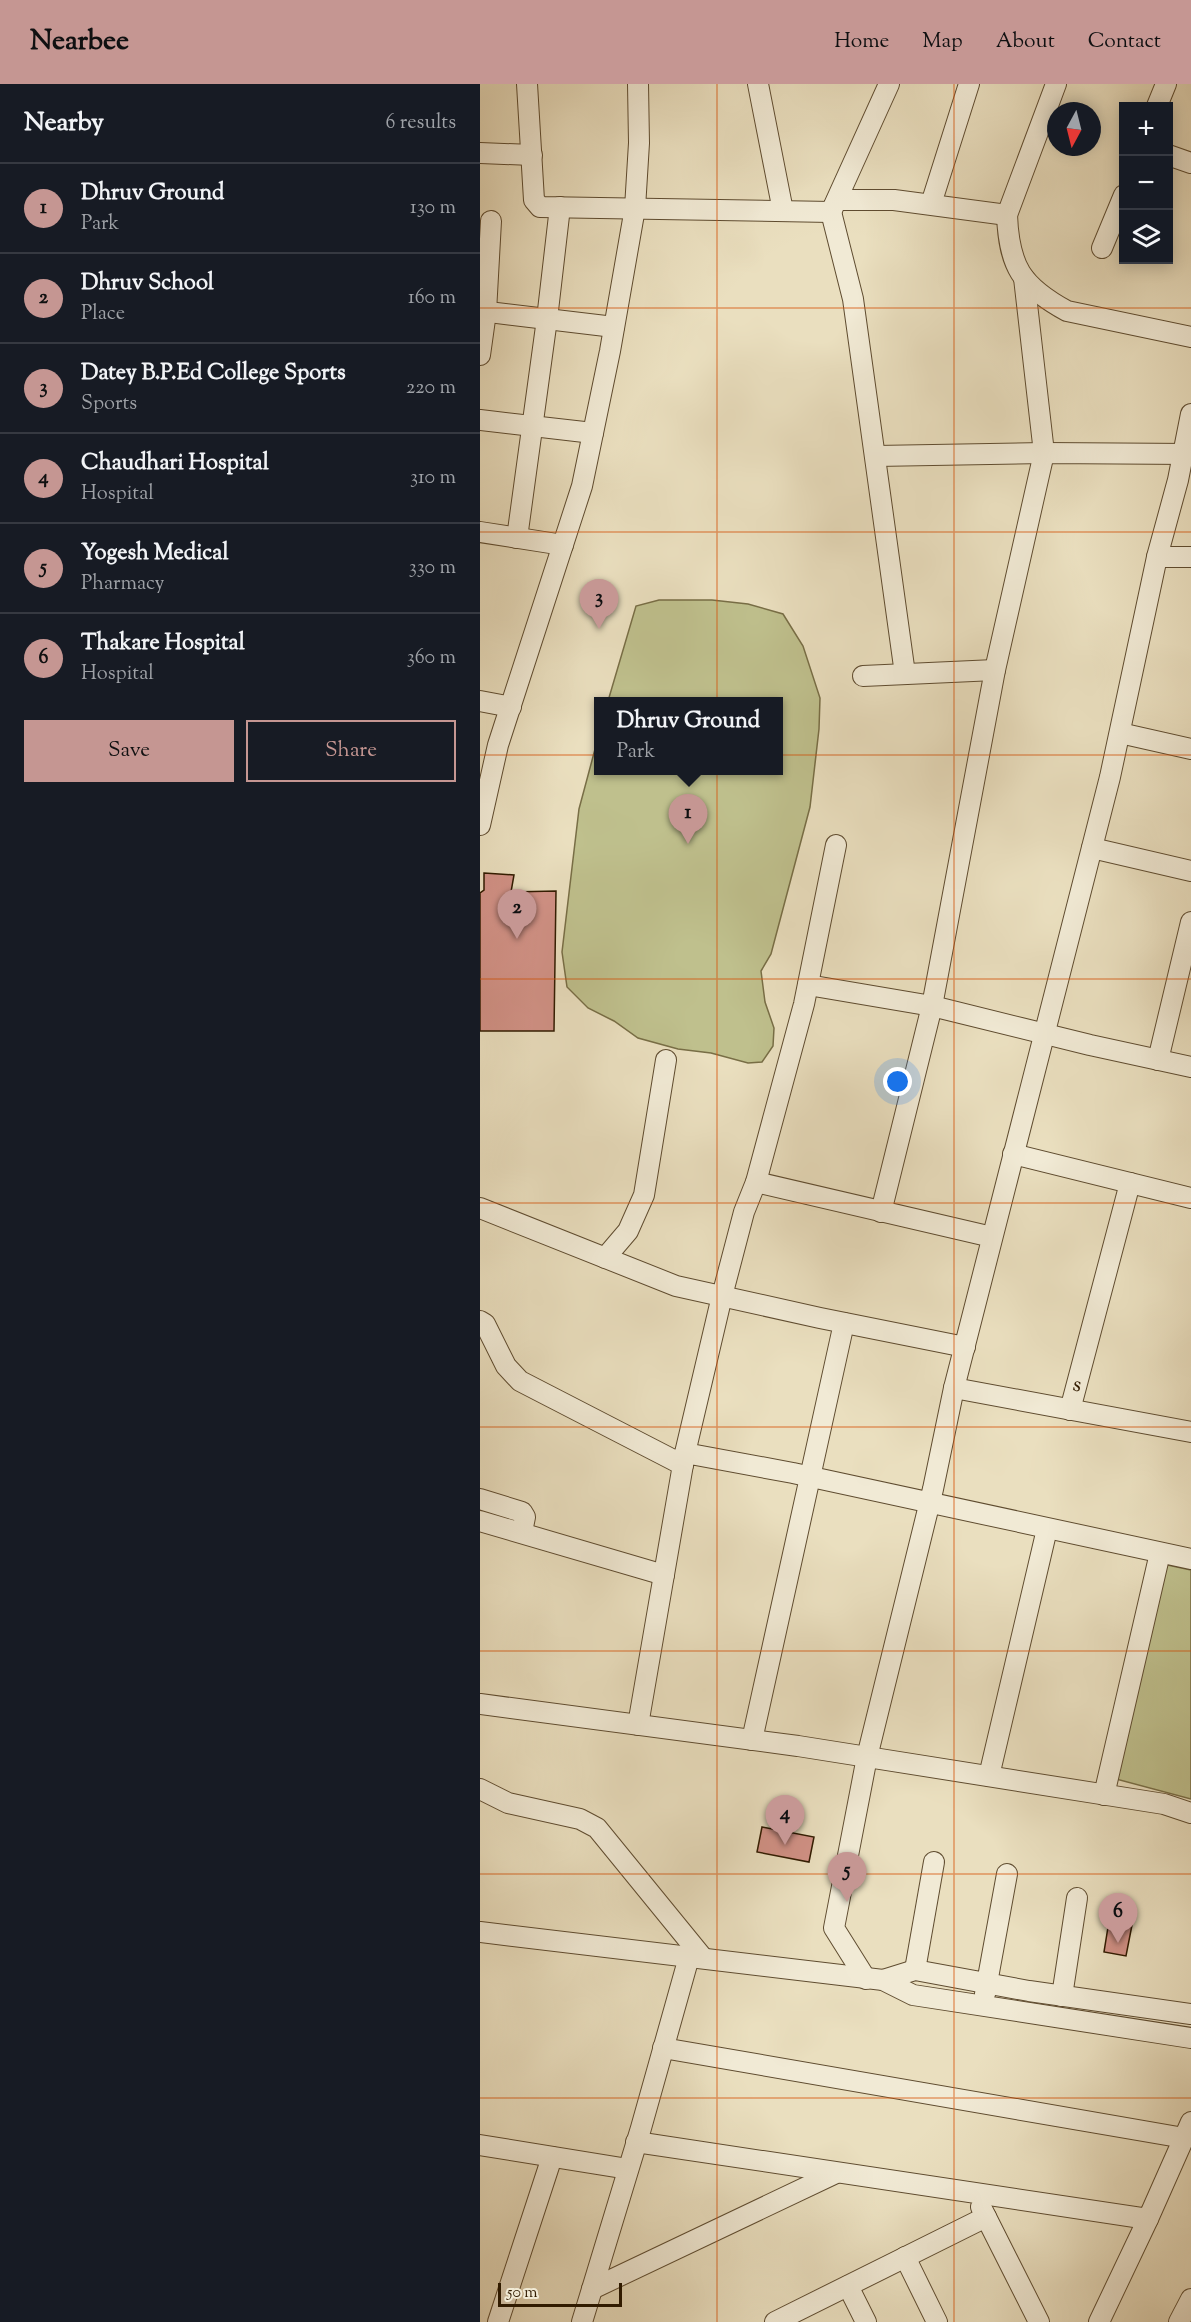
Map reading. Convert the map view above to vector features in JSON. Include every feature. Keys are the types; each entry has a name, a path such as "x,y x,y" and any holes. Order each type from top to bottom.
{"street":[{"path":"527,84 536,205 783,212 894,200 1006,215"},
{"path":"480,825 498,745 582,486 635,208 639,143 638,84"},
{"path":"889,84 834,206 853,299 905,674"},
{"path":"931,204 969,84"},
{"path":"1056,84 1006,215 1008,245 1013,262 1024,278 1053,303 1067,311 1191,337"},
{"path":"1159,102 1166,84"},
{"path":"759,85 783,212"},
{"path":"480,153 532,154"},
{"path":"1171,156 1191,163"},
{"path":"517,538 548,319 560,207"},
{"path":"1102,248 1119,207"},
{"path":"480,355 491,221"},
{"path":"881,1212 932,1006 995,670 1044,453 1024,278"},
{"path":"483,312 614,327"},
{"path":"874,1980 834,1928 867,1757 929,1503 964,1347 1120,733 1157,557 1187,454 1191,414"},
{"path":"480,420 593,433"},
{"path":"876,456 1044,453 1187,454"},
{"path":"480,532 563,545"},
{"path":"1157,557 1191,557"},
{"path":"863,676 995,670"},
{"path":"480,701 511,707"},
{"path":"1120,733 1191,749"},
{"path":"638,1725 684,1459 744,1212 756,1182 808,986 836,845"},
{"path":"1092,848 1191,871"},
{"path":"1158,1060 1191,922"},
{"path":"808,986 932,1006 1191,1067"},
{"path":"605,1258 628,1231 644,1195 666,1060"},
{"path":"1013,1154 1191,1198"},
{"path":"756,1182 992,1237"},
{"path":"1070,1410 1130,1183"},
{"path":"480,1209 676,1286 964,1347"},
{"path":"480,1321 485,1324 506,1366 516,1378 684,1459 811,1477 1191,1559"},
{"path":"752,1740 844,1323"},
{"name":"s","path":"954,1388 1191,1432"},
{"path":"480,1500 522,1512 525,1517 522,1532"},
{"path":"480,1521 664,1575"},
{"path":"989,1776 1047,1529"},
{"path":"1104,1795 1160,1553"},
{"path":"480,1704 867,1757 1164,1804 1191,1813"},
{"path":"480,1789 508,1803 580,1819 597,1828 696,1958"},
{"path":"915,1970 934,1863"},
{"path":"983,2006 1007,1874"},
{"path":"1062,1995 1077,1898"},
{"path":"480,1932 874,1980 913,1995 1191,2038"},
{"path":"582,2322 663,2048 696,1958"},
{"path":"874,1980 915,1970 1191,2014"},
{"path":"663,2048 1188,2130 1099,2322"},
{"path":"636,2142 1148,2219"},
{"path":"480,2145 628,2169"},
{"path":"498,2322 552,2157"},
{"path":"592,2289 836,2173"},
{"path":"974,2194 1040,2322"},
{"path":"775,2322 986,2217"},
{"path":"905,2258 937,2322"},
{"path":"848,2286 866,2322"},
{"path":"1179,2322 1191,2298"}],"green space":[{"path":"659,600 712,600 748,604 783,614 803,646 820,698 819,729 810,807 771,954 761,971 765,1002 774,1028 773,1046 762,1062 748,1063 711,1053 678,1049 638,1038 614,1021 588,1008 567,987 562,952 579,809 594,753 594,775 783,775 783,697 609,697 636,606"},
{"path":"1163,1564 1191,1570 1191,1799 1116,1779"}],"building":[{"path":"484,873 514,875 511,892 556,891 554,1031 480,1031 480,893 484,890"},
{"path":"762,1827 814,1837 809,1862 757,1852"},
{"path":"1109,1921 1132,1925 1126,1956 1104,1952"}],"place":[{"name":"Datey B.P.Ed College Sports","path":"599,629"},
{"name":"Dhruv Ground","path":"688,844"},
{"name":"Dhruv School","path":"517,939"},
{"name":"Chaudhari Hospital","path":"785,1845"},
{"name":"Yogesh Medical","path":"847,1902"},
{"name":"Thakare Hospital","path":"1118,1943"}]}
